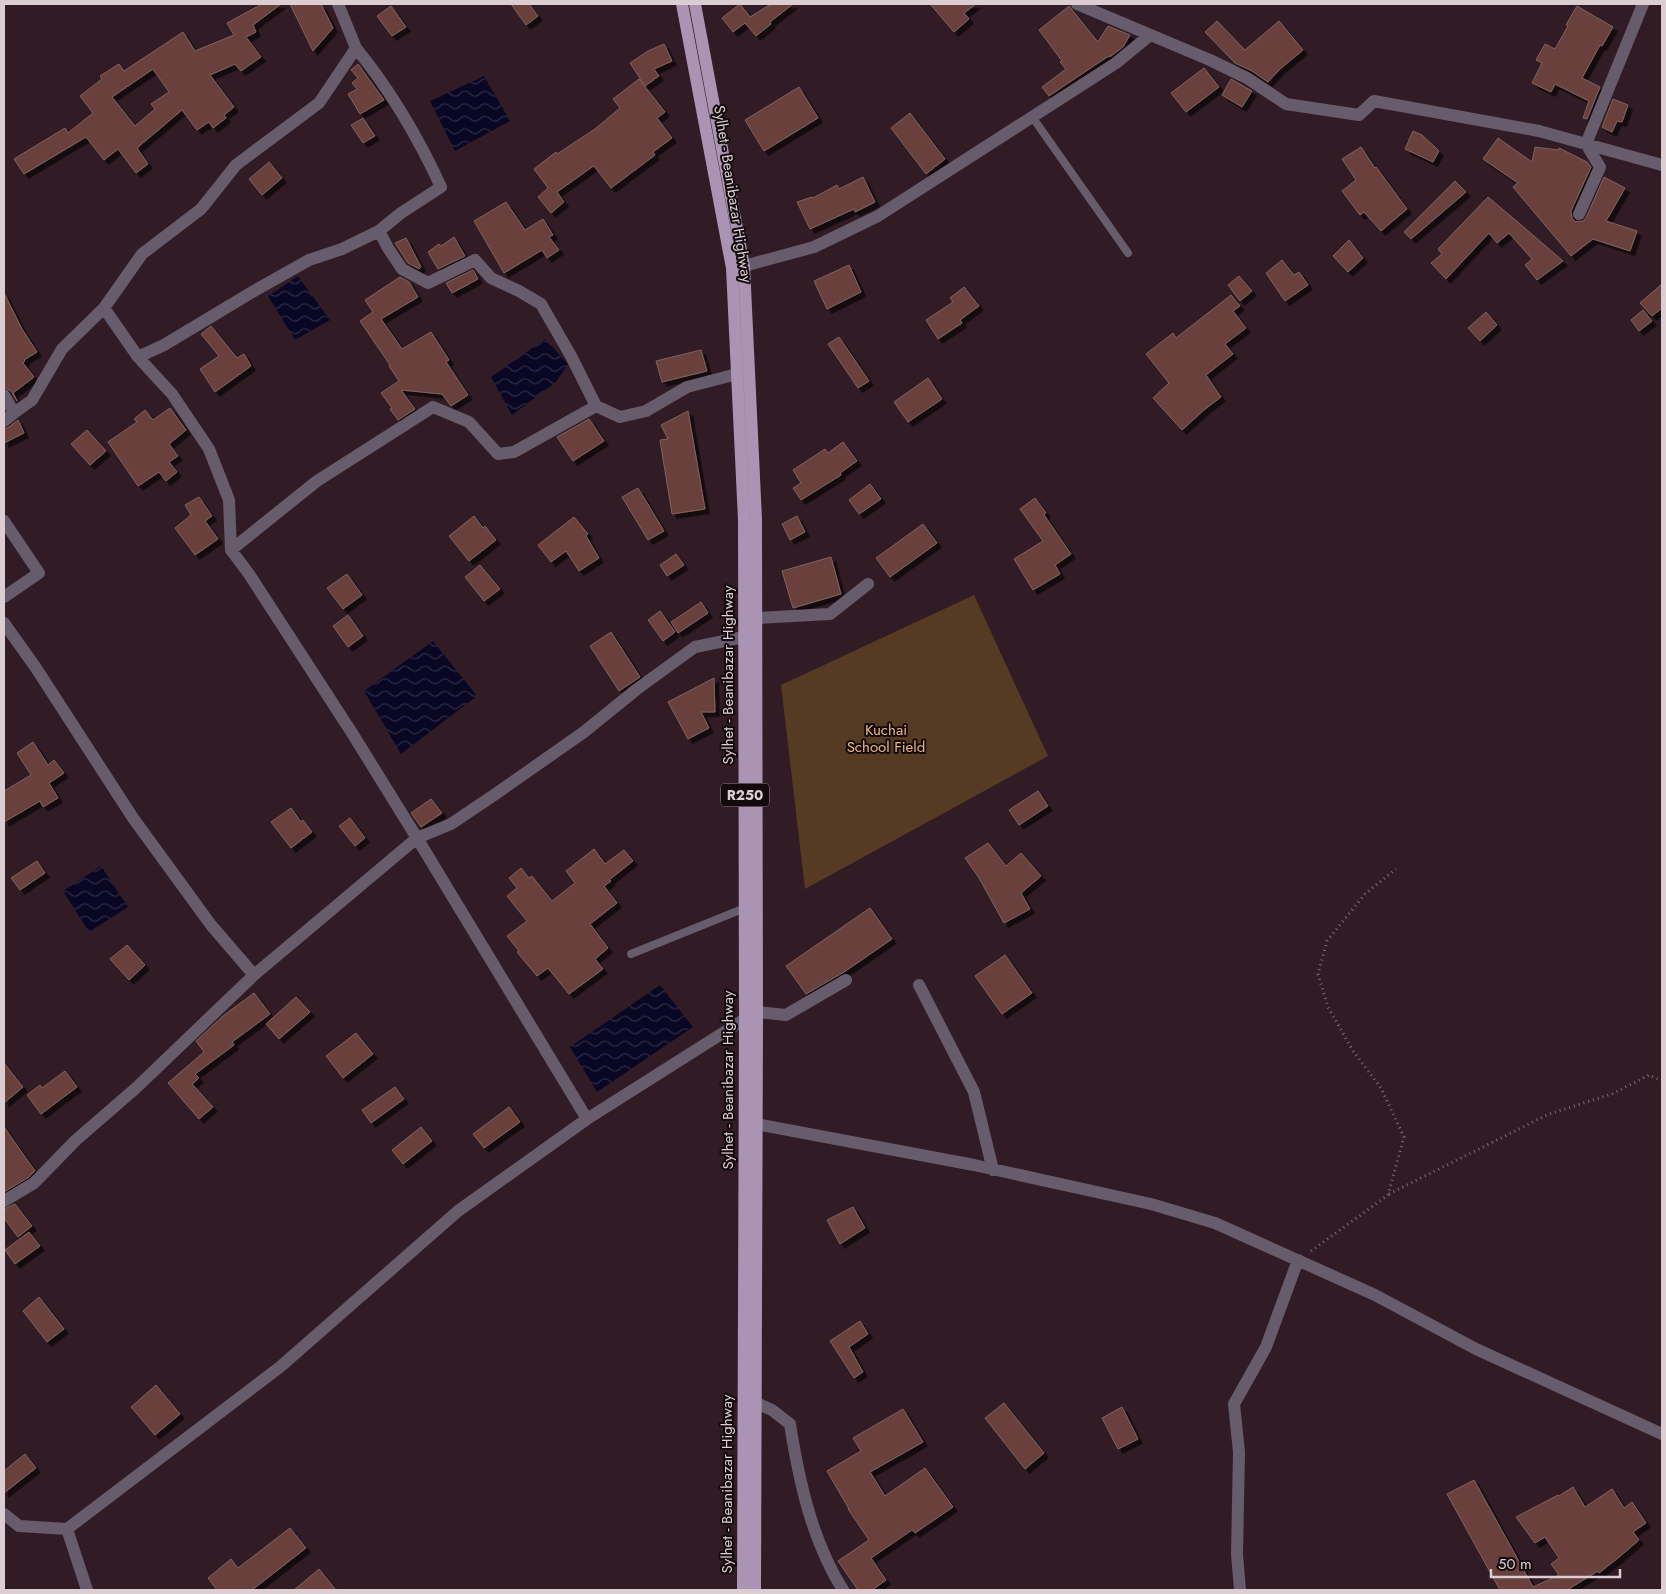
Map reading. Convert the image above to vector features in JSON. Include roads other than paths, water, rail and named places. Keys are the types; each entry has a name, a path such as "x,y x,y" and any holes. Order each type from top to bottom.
{"main road":[{"name":"Sylhet - Beanibazar Highway","path":"682,4 732,268 744,520 745,1019 742,1590"},
{"name":"Sylhet - Beanibazar Highway","path":"695,4 744,266 756,519 755,1590"}],"street":[{"path":"138,357 164,345 310,260 342,249 379,231 401,213 441,187 418,139 379,76 356,48 338,4"},
{"path":"1077,4 1210,60 1247,78 1286,104 1359,115 1374,101 1539,130 1662,165"},
{"path":"1586,144 1643,4"},
{"path":"744,266 814,247 878,216 1116,63 1150,35"},
{"path":"4,421 32,400 62,349 104,308 142,254 201,209 236,165 319,103 356,48"},
{"path":"1579,214 1600,167 1586,144"},
{"path":"379,231 402,269 428,283 475,260 491,278 541,304 571,356 596,406 620,417 646,410 687,386 737,374"},
{"path":"104,308 138,357 172,394 210,449 229,500 231,550 249,574 352,733 587,1119"},
{"path":"4,395 14,413"},
{"path":"231,550 317,481 432,407 469,422 498,454 514,452 596,406"},
{"path":"4,521 39,573 4,596"},
{"path":"756,618 830,614 868,584"},
{"path":"4,623 36,668 133,818 211,925 254,975"},
{"path":"4,1201 34,1183 76,1140 136,1088 254,975 417,838 451,824 584,732 695,647 744,637"},
{"path":"757,1012 786,1015 846,980"},
{"path":"918,986 974,1092 993,1170"},
{"path":"4,1514 19,1526 67,1529 280,1367 458,1211 587,1119 745,1019"},
{"path":"756,1124 993,1170 1151,1204 1215,1223 1375,1295 1476,1349 1662,1434"},
{"path":"1240,1590 1237,1554 1239,1452 1234,1404 1266,1347 1298,1260"},
{"path":"756,1403 772,1410 790,1424 798,1470 810,1514 832,1572 843,1590"},
{"path":"67,1529 87,1590"}],"lane":[{"path":"1033,118 1128,254"},
{"path":"630,954 745,908"}],"water":[{"path":"484,76 510,121 455,151 430,101"},
{"path":"298,276 330,320 295,340 268,296"},
{"path":"545,339 568,364 556,382 512,415 491,377"},
{"path":"433,641 477,696 401,754 364,691"},
{"path":"101,866 128,907 89,932 63,891"},
{"path":"660,985 693,1027 597,1092 570,1047"}],"park label":[{"name":"Kuchai School Field","path":"886,738"}]}
